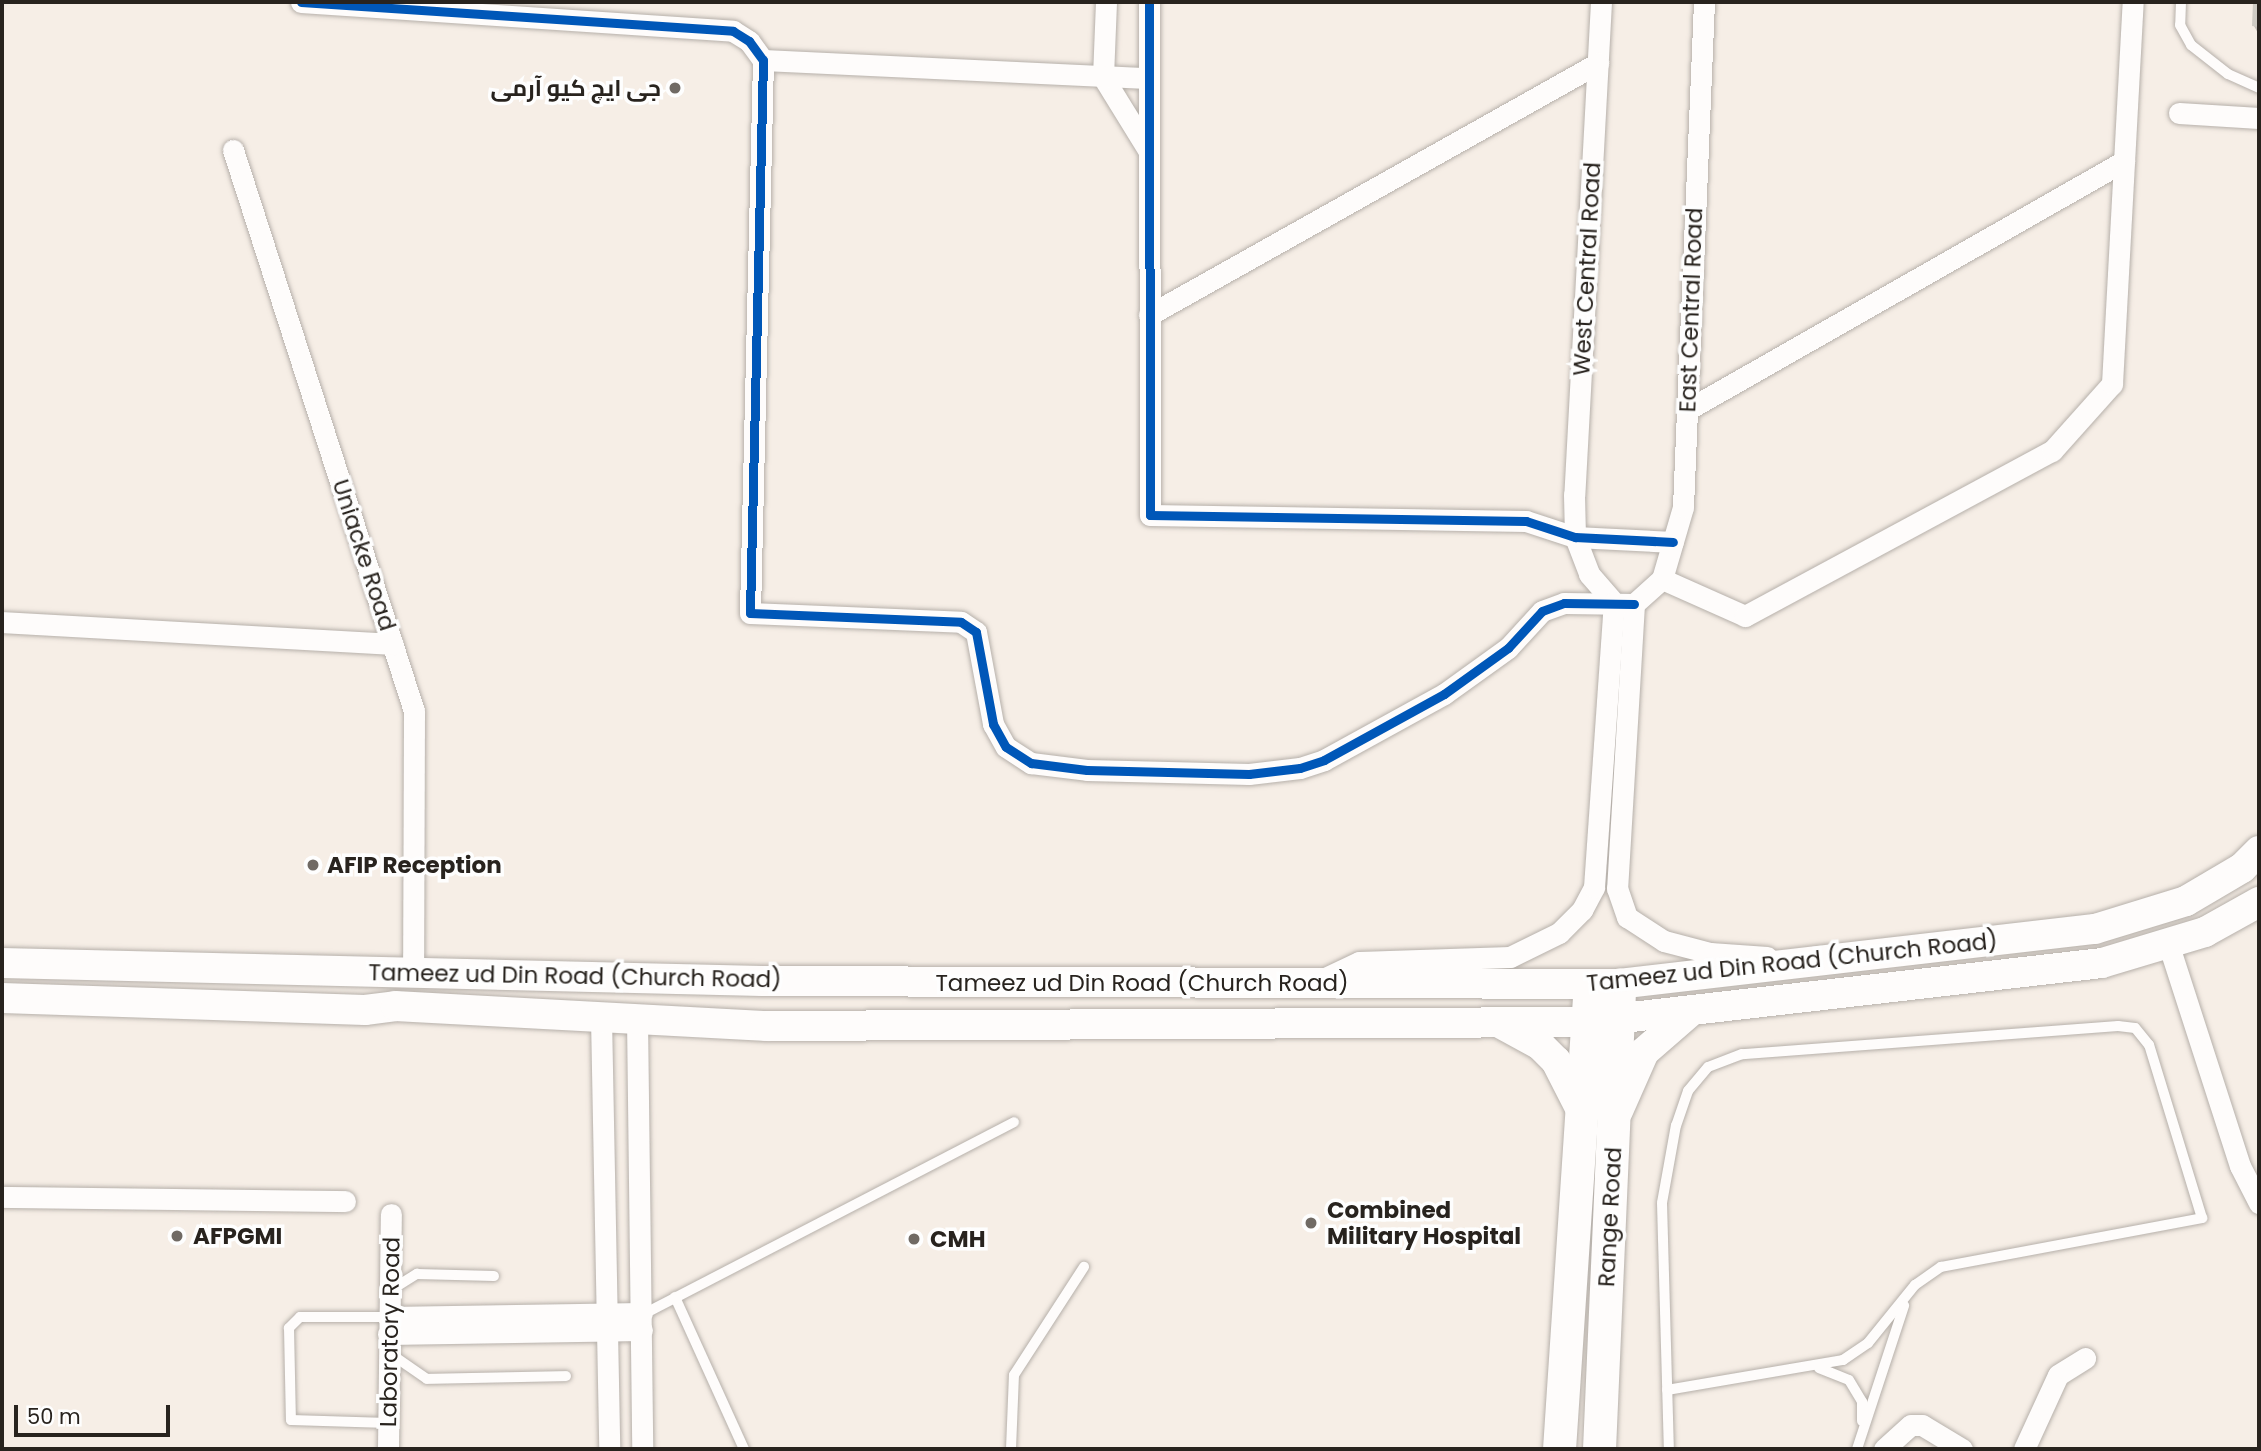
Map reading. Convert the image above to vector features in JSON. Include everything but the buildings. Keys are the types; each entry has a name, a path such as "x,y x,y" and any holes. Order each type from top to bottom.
{"main road":[{"name":"Tameez ud Din Road (Church Road)","path":"2,962 762,981 1604,985 2104,926 2186,901 2242,868 2259,851"},
{"name":"Tameez ud Din Road (Church Road)","path":"2,998 365,1010 396,1006 766,1026 1604,1021 2102,963 2205,932 2259,902"},
{"path":"41,999 42,963"},
{"path":"762,981 766,1026"},
{"path":"1559,1449 1582,1112 1604,1021 1604,985"},
{"path":"1615,1122 1644,1052 1690,1012"},
{"name":"Range Road","path":"1599,1449 1615,1122 1604,1021"},
{"path":"1498,1022 1540,1045 1556,1061 1582,1112"}],"street":[{"path":"301,2 495,8 733,31 749,41 763,60 750,613 961,622 976,632 993,724 1006,747 1031,763 1087,770 1248,774 1300,768 1324,760 1444,694 1508,648 1542,611 1564,603 1624,604 1662,579 1745,617 2052,451 2112,384 2133,2"},
{"path":"1107,2 1103,77 1148,150"},
{"path":"1149,2 1150,515 1526,521 1575,537 1672,542"},
{"name":"West Central Road","path":"1602,2 1575,537 1589,574 1624,604"},
{"name":"West Central Road","path":"1575,537 1602,2"},
{"name":"East Central Road","path":"1662,579 1683,507 1704,2"},
{"path":"763,60 1148,79"},
{"path":"1149,315 1598,63"},
{"path":"2179,113 2259,118"},
{"name":"Uniacke Road","path":"233,150 414,711 413,972"},
{"path":"1687,410 2124,161"},
{"path":"1624,604 1617,888 1628,917 1664,940 1710,953 1763,957 2080,920 2104,926"},
{"path":"1313,984 1359,962 1510,957 1559,933 1582,910 1594,887 1624,604"},
{"path":"2,622 392,644"},
{"path":"2168,943 2240,1166 2259,1203"},
{"path":"601,1017 609,1449"},
{"path":"637,1018 642,1449"},
{"path":"2,1197 345,1201"},
{"name":"Laboratory Road","path":"388,1449 391,1214"},
{"path":"388,1334 642,1319"},
{"path":"2024,1449 2057,1375 2085,1358"},
{"path":"1884,1449 1900,1431 1922,1425 1962,1449"}],"lane":[{"path":"2181,2 2180,25 2191,45 2228,74 2259,88"},
{"path":"1667,1390 1819,1368 1843,1360 1868,1343 1906,1300 1915,1285 1941,1267 2202,1218 2149,1045 2135,1028 1742,1054 1708,1067 1688,1091 1676,1125 1662,1203 1667,1390 1669,1449"},
{"path":"642,1319 675,1297 1014,1122"},
{"path":"1011,1449 1014,1375 1084,1267"},
{"path":"389,1292 417,1273 494,1276"},
{"path":"675,1297 744,1449"},
{"path":"1857,1449 1906,1300"},
{"path":"388,1423 291,1420 289,1328 300,1317 388,1334 427,1379 566,1376"},
{"path":"1819,1368 1849,1380 1857,1391 1862,1434"}],"cycle path":[{"path":"301,2 733,31 749,41 763,60 750,613 961,622 976,632 993,724 1006,747 1031,763 1087,770 1249,774 1300,768 1324,760 1444,694 1508,648 1542,611 1564,603 1634,604"},
{"path":"1149,2 1150,515 1526,521 1575,537 1673,542"}],"place":[{"name":"جی ایچ کیو آرمی","path":"675,88"},
{"name":"AFIP Reception","path":"313,865"},
{"name":"Combined Military Hospital","path":"1311,1223"},
{"name":"AFPGMI","path":"177,1236"},
{"name":"CMH","path":"914,1239"}]}
